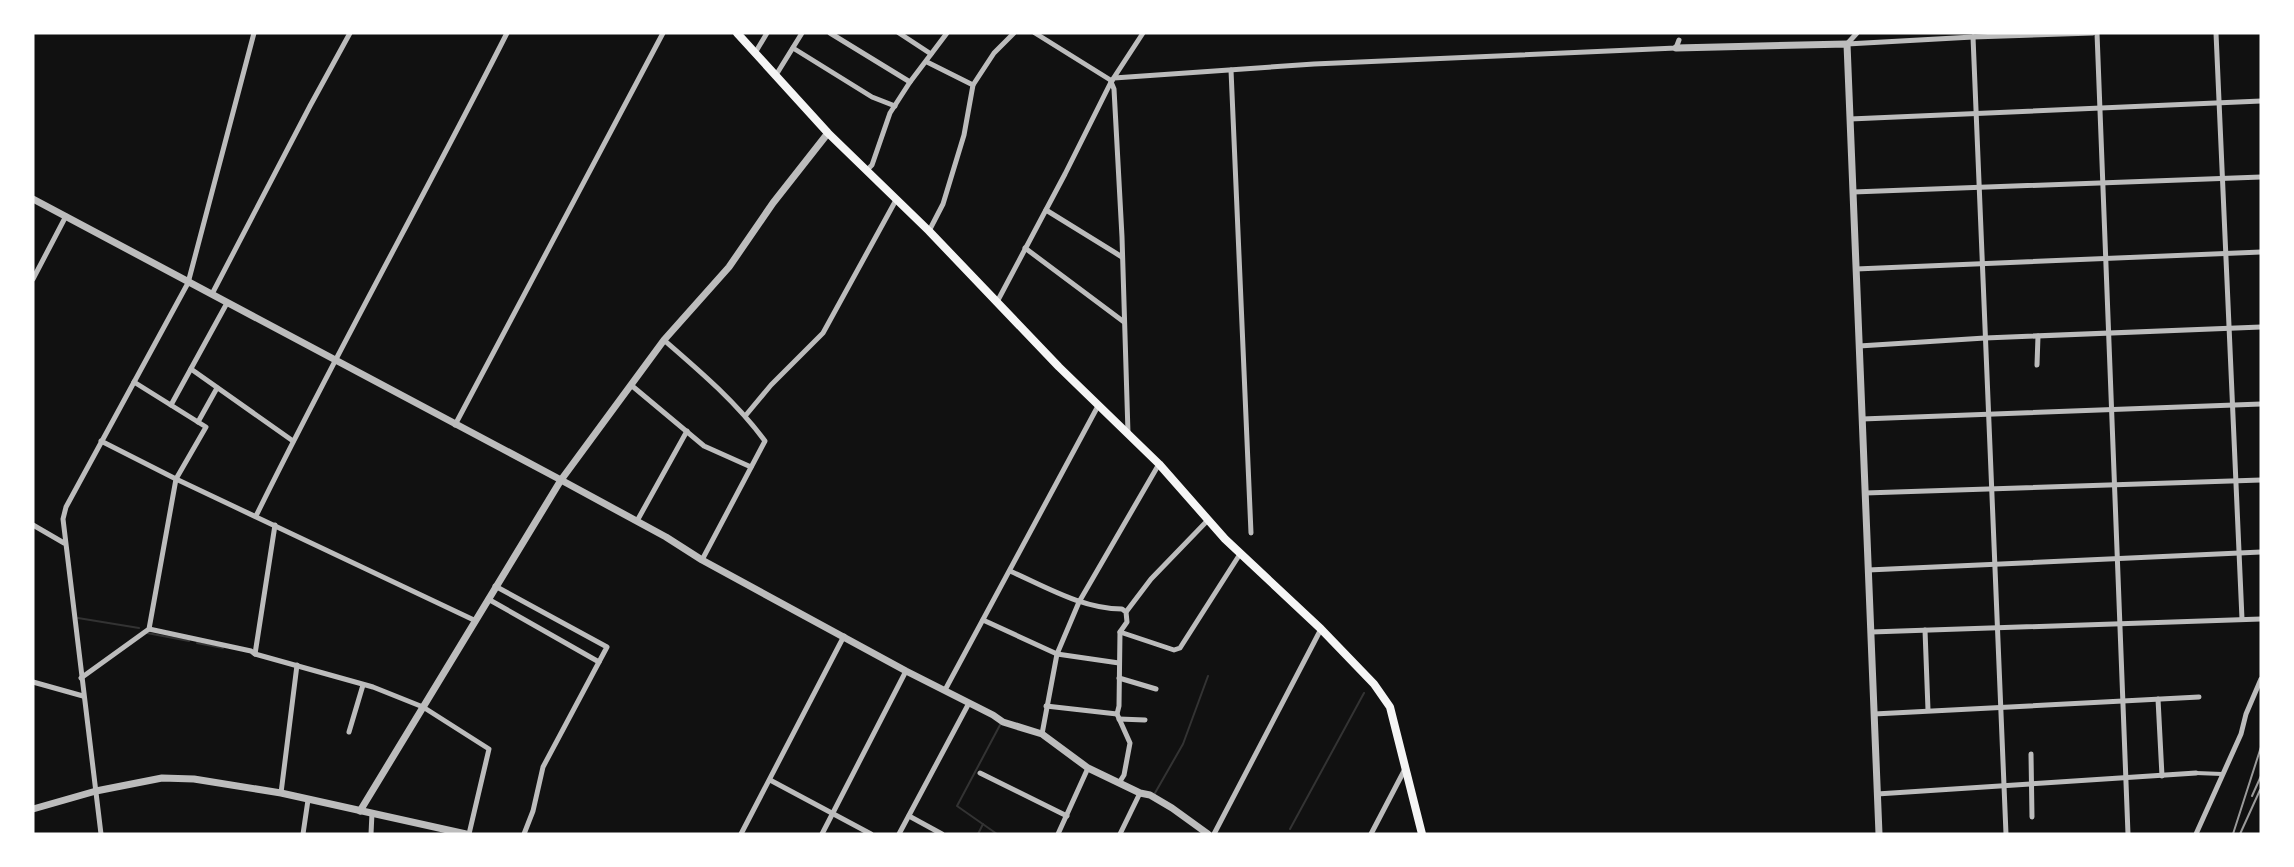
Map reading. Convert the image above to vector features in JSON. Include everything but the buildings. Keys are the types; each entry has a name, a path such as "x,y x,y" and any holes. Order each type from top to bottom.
{"main road":[{"path":"737,33 828,133 929,231 1098,406 1159,464 1240,554 1321,629 1383,695 1390,707 1422,834"}],"street":[{"path":"101,834 64,543 63,519 66,507 188,283 254,33"},
{"path":"212,294 350,33"},
{"path":"256,516 334,360 435,174 507,33"},
{"path":"455,425 663,33"},
{"path":"755,53 767,33"},
{"path":"776,75 802,33"},
{"path":"830,33 910,82"},
{"path":"899,33 931,54"},
{"path":"867,170 872,165 890,113 947,33"},
{"path":"929,231 943,204 964,135 974,86 994,53 1014,33"},
{"path":"1035,33 1112,80 1314,64 1676,48 1847,45 1973,37 2095,33 2100,108 2128,834"},
{"path":"997,302 1112,80 1143,33"},
{"path":"1857,33 1847,45 1879,834"},
{"path":"2216,33 2242,620"},
{"path":"1973,37 2006,834"},
{"path":"1676,48 1679,40"},
{"path":"793,48 872,97 895,106"},
{"path":"927,62 974,86"},
{"path":"1231,70 1251,533"},
{"path":"1112,80 1122,257 1128,434"},
{"path":"1850,118 2261,101"},
{"path":"360,811 561,480 664,340 729,267 773,203 828,133"},
{"path":"1853,192 2261,177"},
{"path":"33,199 561,480 637,521 702,560 1003,722 1042,734 1088,768 1140,793 1150,795 1208,834"},
{"path":"746,415 771,385 823,333 896,200"},
{"path":"1046,210 1122,257"},
{"path":"33,279 66,216"},
{"path":"1025,248 1124,322"},
{"path":"1856,269 2261,252"},
{"path":"171,405 227,303"},
{"path":"1859,346 1985,338 2261,327"},
{"path":"2037,365 2038,336"},
{"path":"664,340 726,394 746,415 765,441 702,560"},
{"path":"191,369 293,441"},
{"path":"81,678 149,629 176,479 206,427 134,382"},
{"path":"631,385 704,446 751,467"},
{"path":"198,422 217,388"},
{"path":"1862,419 2261,404"},
{"path":"945,690 1098,406"},
{"path":"637,521 687,431"},
{"path":"101,441 176,479 476,621"},
{"path":"1042,734 1057,654 1079,602 1159,464"},
{"path":"1865,493 2261,480"},
{"path":"1119,783 1124,775 1130,743 1118,717 1120,632 1127,622 1126,612 1151,579 1208,520"},
{"path":"33,525 64,543"},
{"path":"255,654 275,525"},
{"path":"1868,570 1995,562 2261,552"},
{"path":"1120,632 1174,650 1180,648 1240,554"},
{"path":"1010,571 1079,602 1104,609 1122,609 1126,612"},
{"path":"495,586 607,647 543,767 533,811 524,834"},
{"path":"488,599 599,662"},
{"path":"1870,632 2261,619"},
{"path":"983,620 1057,654 1119,663"},
{"path":"33,809 96,791 162,778 194,779 281,793 468,834 489,748 423,707 363,685 251,651 149,629"},
{"path":"1214,834 1321,629"},
{"path":"1925,630 1928,710"},
{"path":"741,834 844,636"},
{"path":"281,793 297,664"},
{"path":"822,834 906,670"},
{"path":"1119,678 1156,689"},
{"path":"2196,834 2241,734 2246,714 2261,680"},
{"path":"33,682 83,696"},
{"path":"349,732 363,685"},
{"path":"1874,714 2199,698"},
{"path":"2158,699 2162,776"},
{"path":"899,834 969,703"},
{"path":"1046,706 1145,720"},
{"path":"2031,754 2032,817"},
{"path":"1058,834 1088,768"},
{"path":"1371,834 1406,768"},
{"path":"980,773 1067,816"},
{"path":"1877,794 2004,784 2196,773 2223,774"},
{"path":"770,780 871,834"},
{"path":"1120,834 1140,793"},
{"path":"303,834 308,800"},
{"path":"371,834 372,813"},
{"path":"909,816 942,834"}],"waterway":[{"path":"78,618 139,628"},
{"path":"147,633 189,641"},
{"path":"197,643 223,648"},
{"path":"1155,793 1183,744 1208,676"},
{"path":"1290,829 1364,693"},
{"path":"997,834 957,806 1000,725"},
{"path":"978,834 983,824"}],"railway":[{"path":"2233,834 2261,747"},
{"path":"2252,796 2261,776"},
{"path":"2240,834 2260,790"}]}
